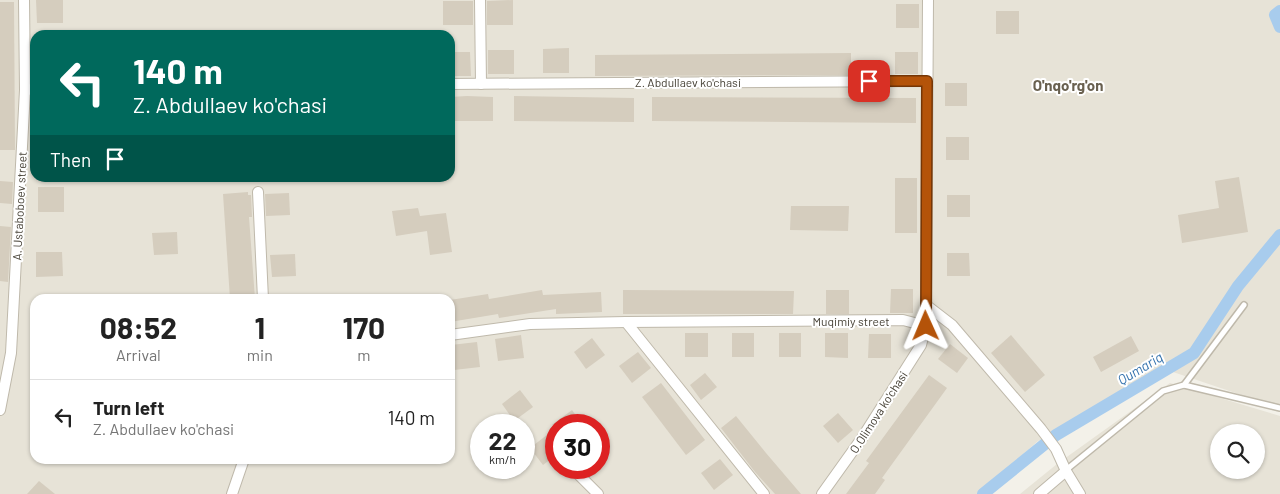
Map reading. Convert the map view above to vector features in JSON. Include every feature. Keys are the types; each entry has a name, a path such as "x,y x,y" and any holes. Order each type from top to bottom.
{"street":[{"name":"A. Ustaboboev street","path":"0,410 11,353 30,90 24,0"},
{"path":"480,0 481,84"},
{"path":"926,326 928,0"},
{"name":"Z. Abdullaev ko'chasi","path":"455,84 927,81"},
{"path":"258,192 264,294"},
{"path":"926,305 952,325 1041,429 1056,449 1066,471 1080,494"},
{"name":"Muqimiy street","path":"455,334 530,324 626,322 903,320 926,326"},
{"path":"626,322 764,494"},
{"name":"O.Olimova ko'chasi","path":"822,494 862,438 921,345 926,326"},
{"path":"232,494 242,464"},
{"path":"1039,494 1066,471"},
{"path":"583,479 598,494"}],"lane":[{"path":"1184,385 1244,304"},
{"path":"1066,471 1163,391 1184,385 1280,408"}],"shaded area":[{"name":"O'nqo'rg'on","path":"0,0 1280,0 1280,408 1173,372 1038,441 978,494 0,494"},
{"path":"1170,383 1280,416 1280,494 1020,494 1057,464"}],"building":[{"path":"36,0 63,0 63,23 37,23"},
{"path":"513,0 513,25 487,25 487,1"},
{"path":"443,1 473,1 473,25 443,25"},
{"path":"0,2 14,2 15,150 0,150"},
{"path":"896,4 919,4 919,28 896,28"},
{"path":"996,11 1019,11 1019,34 996,34"},
{"path":"569,48 569,73 543,73 543,49"},
{"path":"488,50 514,50 514,74 488,74"},
{"path":"455,52 470,52 471,76 455,76"},
{"path":"895,52 918,52 918,74 895,74"},
{"path":"851,53 851,75 595,76 595,55"},
{"path":"945,83 967,83 967,106 945,106"},
{"path":"514,96 634,98 634,122 514,121"},
{"path":"455,97 493,97 493,121 455,121"},
{"path":"652,97 916,98 916,123 652,121"},
{"path":"946,137 969,137 969,160 946,160"},
{"path":"1239,177 1248,232 1182,243 1178,215 1219,208 1215,181"},
{"path":"895,178 917,178 917,233 895,233"},
{"path":"0,181 13,182 12,204 0,203"},
{"path":"38,187 64,187 64,212 38,212"},
{"path":"248,192 248,195 251,195 252,217 249,217 255,294 230,294 223,194"},
{"path":"289,193 290,215 266,216 265,194"},
{"path":"947,195 970,195 970,217 947,217"},
{"path":"791,206 849,206 848,231 790,230"},
{"path":"418,208 420,216 446,213 452,252 430,255 427,231 396,236 392,211"},
{"path":"0,226 11,227 8,282 0,281"},
{"path":"177,232 178,254 154,255 152,233"},
{"path":"36,252 62,252 63,276 36,277"},
{"path":"947,253 969,253 970,276 947,276"},
{"path":"295,254 296,276 272,277 270,255"},
{"path":"891,289 913,289 913,313 890,313"},
{"path":"542,290 543,295 601,292 602,312 556,314 556,309 499,318 498,314 455,321 455,299 488,294 489,299"},
{"path":"623,290 794,291 793,314 623,314"},
{"path":"826,290 849,290 849,314 826,314"},
{"path":"685,333 708,333 708,357 685,357"},
{"path":"732,333 754,333 754,357 732,357"},
{"path":"779,333 801,333 801,357 779,357"},
{"path":"825,333 848,333 848,358 825,357"},
{"path":"869,334 891,334 891,358 868,358"},
{"path":"521,335 524,358 498,361 495,339"},
{"path":"1011,335 1045,375 1025,392 991,353"},
{"path":"1131,336 1139,351 1101,372 1093,357"},
{"path":"592,338 605,355 586,369 574,352"},
{"path":"477,342 480,367 455,370 455,345"},
{"path":"950,344 968,358 957,373 938,359"},
{"path":"638,352 651,368 632,383 619,366"},
{"path":"705,373 717,387 701,400 690,385"},
{"path":"929,375 947,388 882,478 885,480 875,494 846,494 869,463 866,461"},
{"path":"661,383 705,440 686,455 642,397"},
{"path":"520,390 533,407 524,414 509,414 502,404"},
{"path":"572,410 575,414 567,414"},
{"path":"838,413 853,430 838,443 823,426"},
{"path":"736,416 801,494 775,494 755,472 721,428"},
{"path":"545,436 545,463 543,465 535,455 535,444"},
{"path":"720,459 733,475 714,490 701,473"},
{"path":"39,481 55,494 27,494"}],"waterway":[{"name":"Qumariq","path":"1280,11 1275,15 1280,27"},
{"name":"Qumariq","path":"983,494 1056,435 1194,353 1238,286 1280,235"}],"district":[{"name":"O'nqo'rg'on","path":"1068,85"}],"route":[{"path":"869,81 927,81 926,326"}]}
